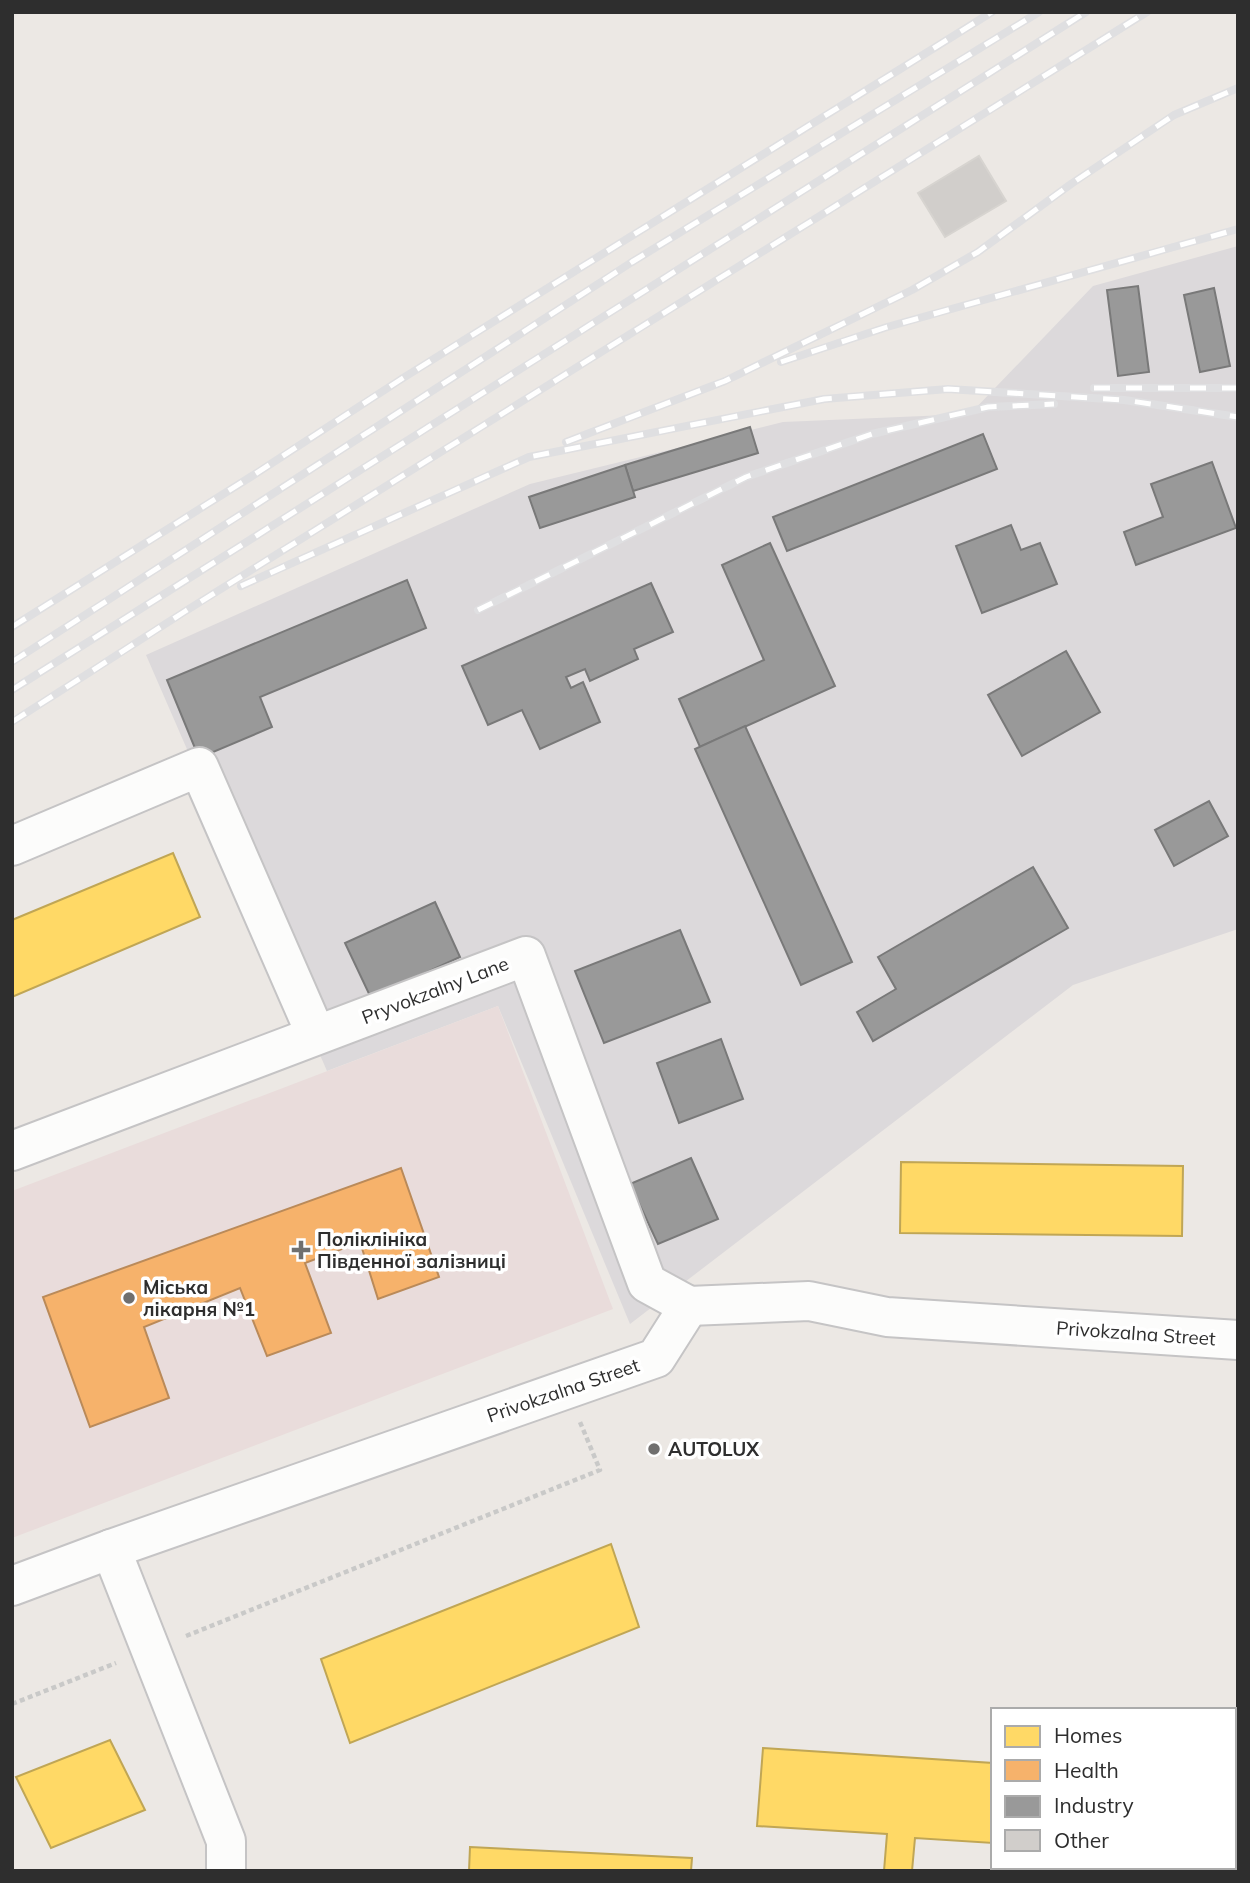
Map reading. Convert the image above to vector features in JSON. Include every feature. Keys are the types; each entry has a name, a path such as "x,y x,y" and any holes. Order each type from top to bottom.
{"street":[{"path":"12,846 199,767 316,1035"},
{"name":"Pryvokzalny Lane","path":"12,1151 526,956 647,1283 689,1306"},
{"name":"Privokzalna Street","path":"12,1586 656,1358 689,1306 809,1301 887,1317 1238,1340"},
{"path":"111,1549 226,1841 226,1871"}],"path":[{"path":"12,1704 600,1470 567,1389"}],"shaded area":[{"path":"1238,246 1238,929 1073,985 630,1324 498,1006 327,1071 146,655 530,484 783,422 970,414 1093,286"},
{"name":"Поліклініка Південної залізниці","path":"498,1006 613,1309 12,1538 12,1191"}],"building: Homes":[{"path":"173,853 200,917 12,997 12,920"},
{"path":"901,1162 1183,1166 1182,1236 900,1233"},
{"path":"611,1544 639,1627 350,1743 321,1659"},
{"path":"110,1740 145,1810 51,1848 16,1777"},
{"path":"763,1748 991,1763 991,1843 915,1838 912,1871 884,1871 887,1834 757,1826"},
{"path":"470,1847 692,1858 691,1871 469,1871"}],"building: Health":[{"name":"Міська лікарня №1","path":"401,1168 439,1277 378,1299 360,1242 305,1263 331,1333 267,1356 240,1288 144,1327 169,1398 90,1427 43,1297"}],"building: Industry":[{"path":"1138,286 1149,372 1118,376 1107,290"},
{"path":"1214,288 1230,366 1200,372 1184,295"},
{"path":"750,427 758,453 633,491 625,465"},
{"path":"983,434 997,469 787,551 773,517"},
{"path":"1212,462 1236,528 1136,565 1124,532 1163,517 1151,484"},
{"path":"625,465 635,497 540,528 529,497"},
{"path":"1011,525 1021,550 1040,543 1057,584 982,613 956,546"},
{"path":"770,543 835,686 700,747 679,699 764,660 722,565"},
{"path":"407,580 426,628 260,697 272,727 199,758 167,680"},
{"path":"651,583 673,632 634,649 638,659 590,681 585,669 566,677 571,688 583,682 600,722 540,749 522,710 488,725 462,666"},
{"path":"1066,651 1100,712 1022,756 988,695"},
{"path":"745,726 852,962 801,985 695,749"},
{"path":"1209,801 1228,836 1174,866 1155,830"},
{"path":"1033,867 1068,928 873,1041 857,1012 896,989 878,957"},
{"path":"435,902 460,957 371,998 345,943"},
{"path":"680,930 710,1002 604,1043 575,971"},
{"path":"721,1039 743,1099 679,1123 657,1063"},
{"path":"691,1158 718,1219 658,1244 630,1184"}],"building: Other":[{"path":"979,156 1006,201 945,237 918,193"}],"railway":[{"path":"12,627 403,378 992,12"},
{"path":"12,662 632,262 1039,12"},
{"path":"12,690 1086,12"},
{"path":"12,722 1147,12"},
{"path":"566,442 725,381 912,290 978,252 1071,184 1174,115 1238,88"},
{"path":"781,362 887,327 1238,229"},
{"path":"1094,388 1238,388"},
{"path":"241,586 529,457 824,399 948,389 1124,400 1238,417"},
{"path":"478,610 746,477 872,434 988,407 1054,404"}],"place":[{"name":"Поліклініка Південної залізниці","path":"301,1250"},
{"name":"Міська лікарня №1","path":"129,1298"},
{"name":"AUTOLUX","path":"654,1449"}]}
